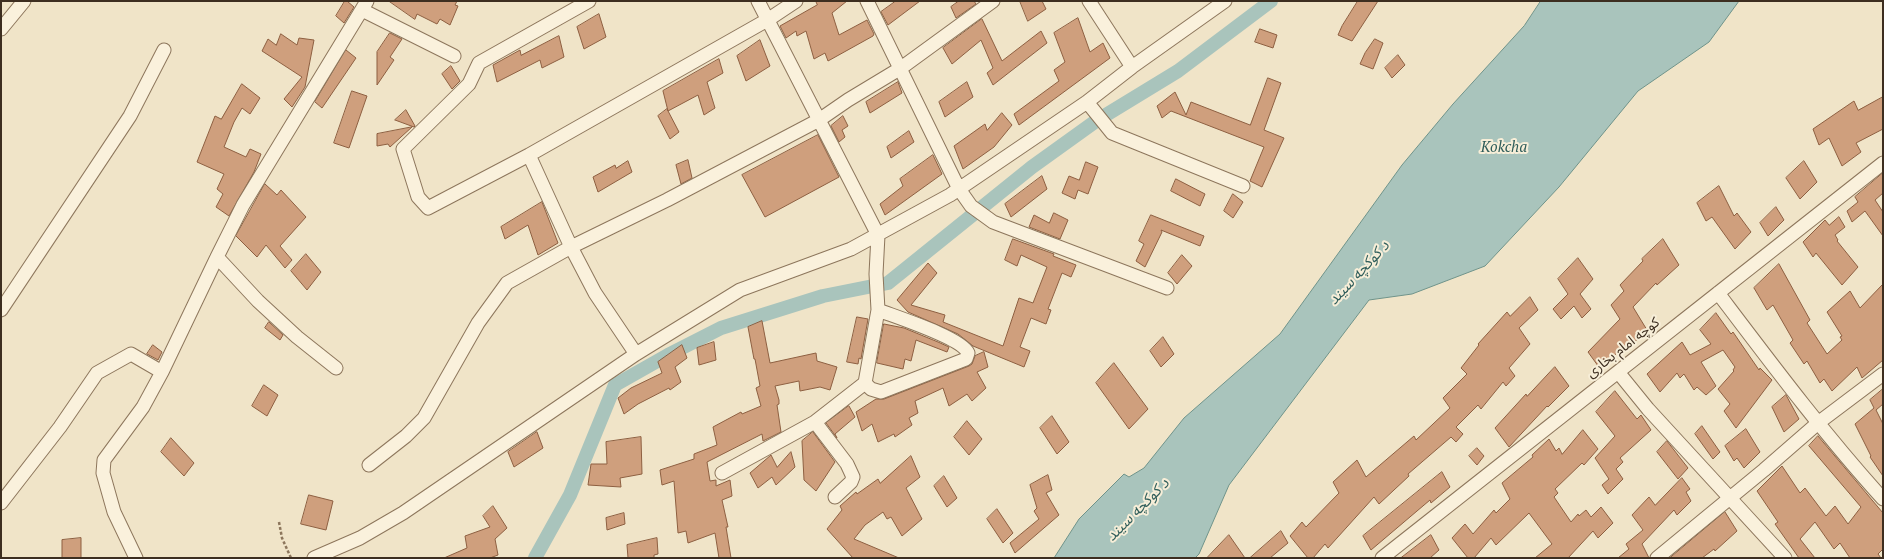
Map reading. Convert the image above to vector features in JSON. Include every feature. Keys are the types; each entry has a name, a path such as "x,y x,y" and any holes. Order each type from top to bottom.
{"street":[{"path":"1,29 24,1"},
{"path":"589,1 479,63 469,84 403,149 418,196 428,208 529,154 769,19 796,1"},
{"path":"722,473 815,422 865,383 878,310 876,274 878,235 769,19 758,1"},
{"path":"867,1 959,189 971,206 993,222 1167,288"},
{"path":"368,465 406,436 424,418 478,322 507,283 571,247 667,200 819,120 848,100 901,68 993,1"},
{"path":"1089,1 1132,67"},
{"path":"314,558 360,538 403,513 636,354 740,290 851,249 959,189 1088,102 1132,67 1225,1"},
{"path":"136,558 114,512 103,473 104,460 143,407 162,372 216,257 244,205 365,6 454,56"},
{"path":"1,310 130,116 164,50"},
{"path":"1088,102 1112,133 1244,186"},
{"path":"529,154 571,247 595,293 636,354"},
{"name":"کوچه امام بخاری","path":"1382,558 1883,163"},
{"path":"216,257 258,301 297,337 336,368"},
{"path":"1718,293 1781,377 1883,499"},
{"path":"865,383 871,389 881,392 966,358 968,353 966,348 946,336 878,310"},
{"path":"1,503 60,427 97,373 131,354 162,372"},
{"path":"1618,372 1648,409 1785,558"},
{"path":"1657,558 1764,470 1818,423 1883,374"},
{"path":"815,422 847,464 853,477 851,482 835,496"}],"path":[{"path":"279,522 282,538 291,558"}],"water":[{"name":"Kokcha","path":"1541,1 1739,1 1709,42 1638,91 1559,187 1485,266 1412,294 1369,300 1229,485 1199,554 1195,558 1054,558 1079,519 1124,474 1129,477 1144,468 1184,418 1280,334 1402,165 1453,104 1524,26"}],"building":[{"path":"345,1 354,7 344,23 336,16"},
{"path":"389,1 457,1 455,5 458,6 450,25 440,19 437,24 417,14 415,19"},
{"path":"816,1 847,1 832,13 839,35 867,20 874,34 873,36 828,61 825,53 814,59 806,31 797,36 796,31 786,38 780,26 817,5"},
{"path":"896,1 920,1 888,25 881,12"},
{"path":"959,1 974,1 976,4 956,18 951,7"},
{"path":"1020,1 1042,1 1046,9 1028,21"},
{"path":"1358,1 1378,1 1352,41 1338,35"},
{"path":"599,14 606,37 584,49 577,27"},
{"path":"1078,18 1090,52 1103,43 1110,58 1019,125 1014,114 1059,81 1054,70 1065,62 1054,33"},
{"path":"982,19 1002,61 1041,31 1047,43 993,85 987,73 993,68 981,40 952,64 943,48"},
{"path":"1260,29 1277,35 1273,48 1255,42"},
{"path":"390,33 402,39 390,57 394,60 377,85 377,52"},
{"path":"281,34 297,45 299,38 314,40 305,87 292,107 284,99 302,77 262,51 268,39 276,45"},
{"path":"559,36 564,57 542,68 540,60 497,82 493,65 520,50 521,55"},
{"path":"1375,39 1383,43 1373,69 1360,64 1365,53"},
{"path":"760,40 770,66 746,81 737,56"},
{"path":"346,50 356,58 322,108 315,102"},
{"path":"1398,55 1405,65 1392,78 1385,68"},
{"path":"719,59 723,73 707,82 715,108 704,115 698,95 668,111 663,91"},
{"path":"451,66 460,81 452,89 442,74"},
{"path":"1268,78 1281,83 1264,130 1284,138 1262,187 1250,181 1264,147 1171,111 1162,118 1157,106 1175,92 1186,115 1191,102 1250,125"},
{"path":"898,82 902,93 870,113 866,102"},
{"path":"967,82 973,97 945,117 939,102"},
{"path":"242,84 260,98 250,114 242,108 234,122 224,147 246,157 250,149 261,154 254,172 229,216 216,207 223,194 217,189 224,174 197,162 215,116 221,119"},
{"path":"352,91 367,96 349,148 334,143"},
{"path":"1883,97 1883,129 1856,143 1861,152 1842,166 1829,138 1819,145 1813,129 1854,101 1858,110"},
{"path":"667,109 679,132 670,139 658,116"},
{"path":"406,110 415,126 414,127 395,120"},
{"path":"1002,113 1012,125 994,147 963,169 954,146 985,124 987,130"},
{"path":"843,116 848,126 842,130 845,137 839,142 831,126"},
{"path":"412,127 390,147 388,144 377,146 377,134"},
{"path":"909,131 914,142 891,158 887,147"},
{"path":"818,135 839,177 765,217 742,175"},
{"path":"933,155 942,174 885,215 880,204 903,186 900,179"},
{"path":"688,160 692,178 681,184 676,165"},
{"path":"628,161 632,172 598,192 593,177 615,165 616,168"},
{"path":"1804,161 1817,182 1800,199 1786,178"},
{"path":"1086,162 1098,167 1088,194 1078,190 1075,199 1062,193 1069,176 1079,180"},
{"path":"1883,173 1883,193 1875,200 1883,212 1883,236 1865,211 1852,222 1847,211 1858,202 1855,197"},
{"path":"1042,176 1047,189 1011,217 1005,204"},
{"path":"1176,179 1205,194 1200,206 1171,191"},
{"path":"265,184 277,195 281,190 306,217 280,246 292,260 285,268 266,245 257,257 236,236"},
{"path":"1719,186 1734,216 1737,213 1751,232 1735,249 1712,217 1706,221 1697,203"},
{"path":"1233,194 1243,202 1233,218 1224,211"},
{"path":"542,202 558,243 538,255 528,225 505,239 501,227"},
{"path":"1776,207 1784,220 1768,236 1760,223"},
{"path":"1054,213 1068,220 1060,239 1029,227 1034,215 1049,223"},
{"path":"1151,215 1204,236 1200,246 1161,230 1162,232 1145,267 1136,261 1144,244 1139,241"},
{"path":"1839,217 1845,227 1835,235 1838,240 1837,241 1858,267 1842,285 1816,253 1813,257 1803,242 1825,220 1829,225"},
{"path":"1013,239 1054,254 1053,256 1076,265 1071,277 1062,273 1048,309 1051,310 1046,324 1031,318 1020,347 1030,351 1024,367 973,346 958,334 908,312 897,300 928,263 937,273 911,305 945,315 943,322 1003,346 1019,298 1033,303 1047,267 1021,255 1017,266 1005,260"},
{"path":"1663,239 1679,265 1657,285 1656,283 1633,307 1647,330 1627,349 1624,345 1601,370 1588,352 1620,319 1611,305 1624,291 1620,285 1643,261 1642,259"},
{"path":"306,254 321,272 307,290 291,271"},
{"path":"1182,255 1192,266 1177,284 1168,273"},
{"path":"1578,258 1593,279 1580,294 1591,309 1582,318 1574,306 1561,319 1553,309 1568,294 1558,279"},
{"path":"1779,264 1810,320 1807,323 1827,354 1842,340 1840,337 1842,336 1827,312 1850,291 1860,308 1883,284 1883,360 1862,378 1857,367 1832,391 1824,379 1820,383 1807,361 1804,364 1790,343 1793,340 1773,305 1767,310 1754,288"},
{"path":"1530,297 1538,310 1519,328 1530,344 1509,368 1515,376 1506,386 1503,382 1481,409 1478,405 1456,427 1463,434 1456,442 1451,437 1408,474 1409,476 1379,504 1374,497 1328,548 1325,544 1313,558 1308,558 1290,536 1302,522 1306,527 1339,493 1333,482 1357,460 1366,477 1414,436 1416,440 1450,408 1443,398 1467,374 1461,368 1479,345 1478,344 1507,312 1510,316"},
{"path":"1716,313 1731,334 1733,332 1759,370 1760,368 1772,380 1736,428 1724,411 1730,404 1718,389 1734,371 1733,370 1735,367 1723,350 1701,362 1716,386 1706,395 1697,387 1694,390 1684,374 1680,378 1677,373 1660,392 1647,374 1682,342 1690,355 1711,344 1700,330"},
{"path":"857,317 868,319 861,359 859,358 858,364 847,362"},
{"path":"762,321 770,363 816,353 817,361 837,367 830,390 820,387 800,391 799,381 775,386 779,400 779,404 777,405 781,432 763,441 762,434 707,462 710,481 716,480 716,486 730,480 732,496 722,500 728,527 726,527 731,558 719,558 715,533 688,543 686,531 678,533 674,481 662,485 660,470 694,459 694,454 717,445 713,427 741,412 742,414 761,406 756,388 760,386 748,327"},
{"path":"269,322 283,335 280,340 265,328"},
{"path":"884,324 904,328 949,347 947,352 916,340 911,361 905,359 903,369 877,363"},
{"path":"1163,337 1174,354 1161,367 1150,351"},
{"path":"714,342 716,360 699,365 697,348"},
{"path":"153,345 162,352 158,360 147,354"},
{"path":"682,345 687,358 675,367 681,382 670,390 669,388 638,404 624,414 618,398 631,388 662,373 658,362"},
{"path":"984,352 988,367 977,372 986,388 972,401 967,394 949,406 943,388 915,401 918,413 909,418 912,425 895,437 894,434 878,442 872,424 862,431 856,412 876,399 884,399 969,366 972,364 975,356"},
{"path":"1114,363 1148,409 1129,429 1096,383"},
{"path":"1555,367 1569,386 1548,407 1547,406 1509,447 1495,428 1526,394 1527,396"},
{"path":"264,385 278,395 267,416 252,406"},
{"path":"1883,389 1883,404 1876,410 1883,424 1883,476 1870,457 1871,456 1855,424 1874,408 1870,400"},
{"path":"1615,391 1637,419 1641,415 1651,430 1620,458 1623,462 1616,469 1623,479 1608,494 1602,485 1609,479 1595,458 1615,436 1596,412"},
{"path":"1786,395 1799,419 1784,432 1772,407"},
{"path":"849,406 855,417 835,434 837,438 826,423"},
{"path":"1052,416 1069,442 1057,454 1040,428"},
{"path":"967,421 982,439 969,455 954,437"},
{"path":"1702,426 1720,452 1713,459 1695,434"},
{"path":"1746,429 1760,452 1744,468 1737,458 1734,461 1725,446"},
{"path":"1583,430 1598,449 1584,465 1582,463 1555,489 1558,493 1554,497 1571,522 1578,514 1579,516 1586,510 1591,517 1601,507 1613,523 1598,538 1593,531 1568,558 1535,558 1552,544 1529,513 1496,545 1491,538 1474,558 1468,558 1452,538 1465,524 1473,534 1494,510 1496,513 1510,499 1502,483 1533,457 1532,455 1549,439 1556,451 1559,448 1562,454"},
{"path":"537,432 543,448 514,467 508,452"},
{"path":"813,432 835,462 816,491 804,480 802,441"},
{"path":"1818,436 1883,513 1883,549 1878,554 1881,558 1850,558 1840,543 1834,549 1815,522 1800,539 1815,558 1799,558 1775,524 1778,522 1757,491 1782,466 1800,493 1805,488 1826,516 1835,506 1848,524 1861,507 1809,446"},
{"path":"641,437 642,474 620,478 621,487 588,485 591,464 607,464 606,442"},
{"path":"171,438 194,463 184,476 161,452"},
{"path":"1667,441 1688,468 1678,479 1657,452"},
{"path":"1477,448 1484,456 1477,465 1469,456"},
{"path":"791,452 795,467 776,485 772,477 758,488 750,473 771,455 777,467"},
{"path":"911,456 920,477 906,488 922,519 902,536 891,517 887,519 883,512 865,525 854,539 899,558 853,558 827,529 842,510 840,506 856,492 857,494 878,479 880,483"},
{"path":"1442,472 1450,487 1431,503 1430,500 1371,550 1363,536"},
{"path":"1048,475 1052,490 1046,493 1059,515 1015,553 1010,543 1039,519 1034,511 1037,508 1030,485"},
{"path":"944,476 957,498 947,507 934,486"},
{"path":"1682,478 1690,489 1686,492 1691,501 1677,515 1674,510 1642,544 1649,558 1618,558 1629,549 1626,544 1643,530 1632,515 1649,497 1655,505"},
{"path":"309,495 333,501 326,530 301,524"},
{"path":"493,506 507,528 495,539 498,555 490,558 444,558 467,548 465,536 490,527 483,516"},
{"path":"997,509 1013,533 1003,543 987,519"},
{"path":"1725,512 1737,531 1715,551 1714,549 1702,558 1670,558"},
{"path":"624,513 625,524 607,530 606,518"},
{"path":"1281,531 1288,543 1270,558 1250,558"},
{"path":"1229,535 1245,558 1207,558"},
{"path":"1431,535 1439,550 1430,558 1401,558"},
{"path":"81,538 81,558 62,558 62,540"},
{"path":"657,538 658,554 654,555 654,558 628,558 627,545"}],"waterway":[{"path":"535,558 570,495 615,385 668,355 721,328 823,296 888,283 1032,167 1096,121 1178,71 1271,1"}],"water label":[{"name":"د کوکچه سیند","path":"1359,273"},
{"name":"د کوکچه سیند","path":"1138,510"}]}
